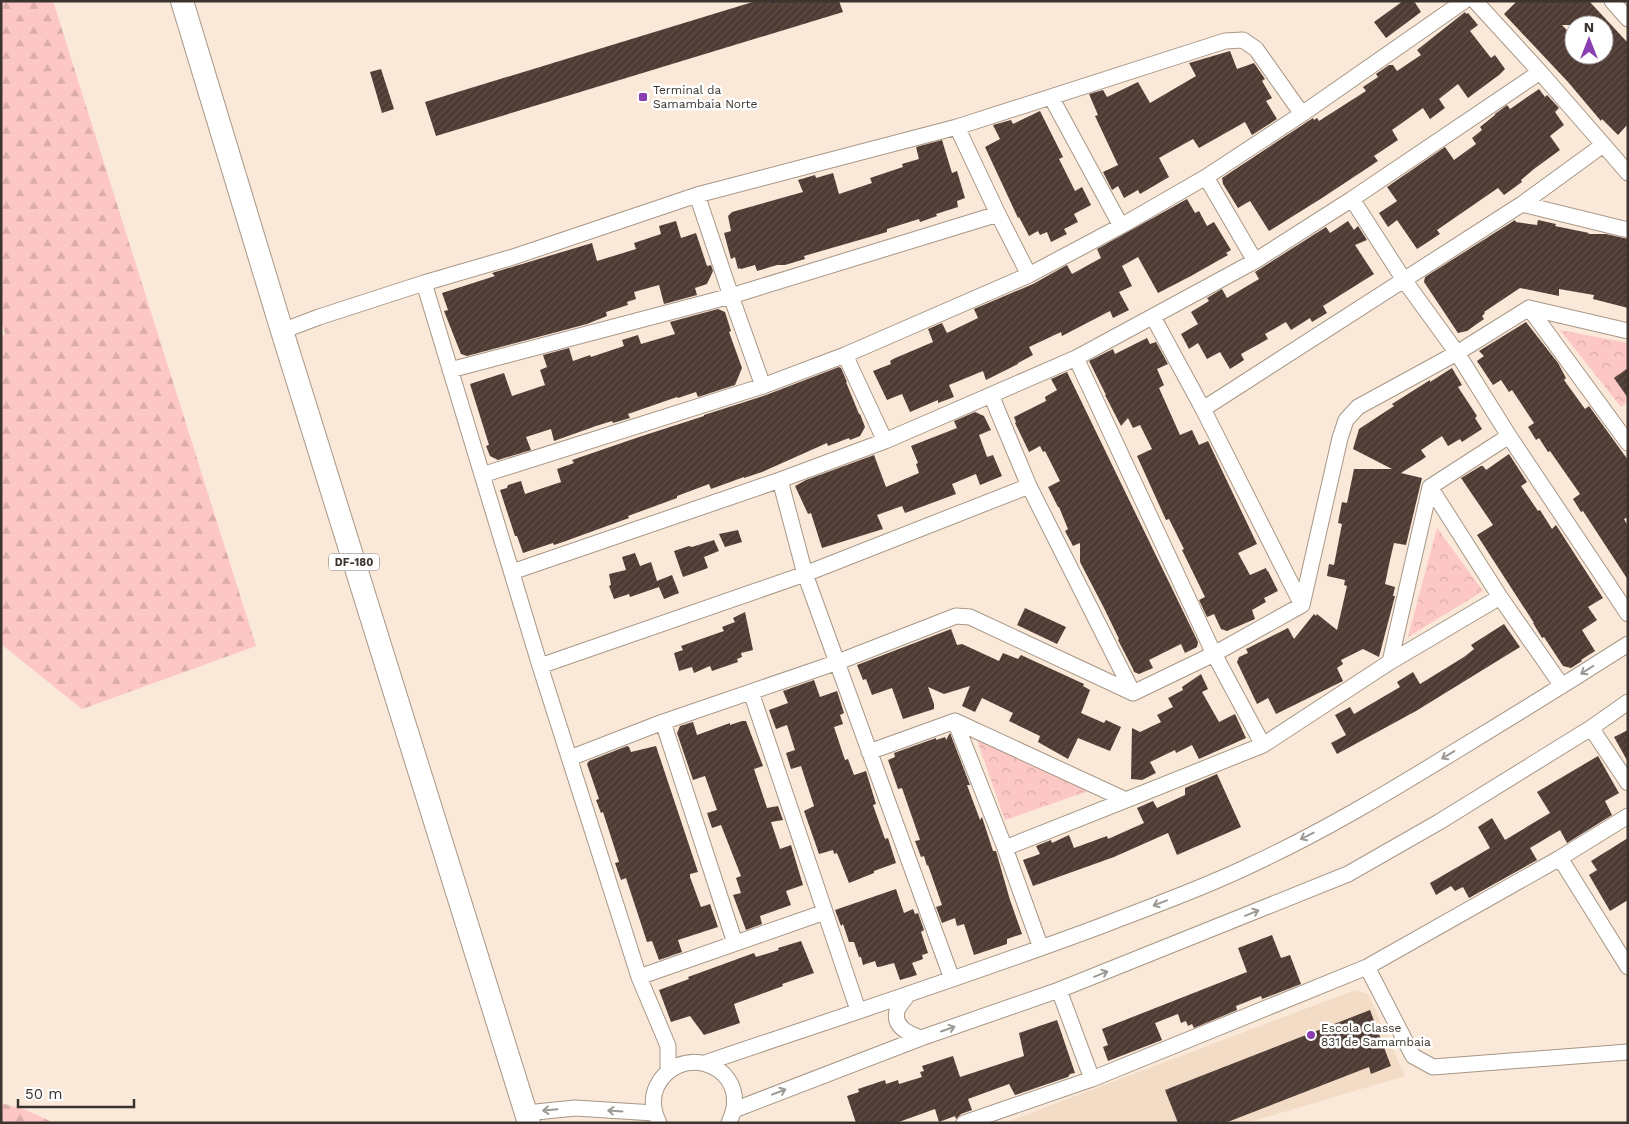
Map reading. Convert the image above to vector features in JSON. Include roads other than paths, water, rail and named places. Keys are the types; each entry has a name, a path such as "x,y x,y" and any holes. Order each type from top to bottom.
{"highway":[{"name":"DF-180","path":"182,1 282,331 528,1118"}],"street":[{"path":"482,474 764,386 845,355 1029,275 1122,226 1206,177 1302,114 1464,1"},
{"path":"1475,1 1628,173"},
{"path":"1612,1 1628,19"},
{"path":"282,331 319,317 513,257 697,195 958,127 1225,41 1242,40 1256,49 1302,114"},
{"path":"512,572 780,480 885,441 1076,358 1255,261 1352,199 1540,72"},
{"path":"1051,97 1122,226"},
{"path":"958,127 998,214 1029,275"},
{"path":"1203,409 1522,204 1603,145"},
{"path":"1206,177 1255,261"},
{"path":"697,195 764,386"},
{"path":"1352,199 1404,280 1457,353 1509,436 1628,614"},
{"path":"1522,204 1628,230"},
{"path":"450,370 731,296 998,214"},
{"path":"424,283 540,666 639,977 668,1046 668,1070"},
{"path":"1529,308 1622,422 1628,443"},
{"path":"1133,694 1214,654 1302,605 1340,438 1346,420 1358,407 1457,353 1529,308 1628,331"},
{"path":"1153,317 1203,409 1302,605"},
{"path":"845,355 885,441"},
{"path":"1076,358 1214,654 1263,745"},
{"path":"991,395 1029,486 1133,694"},
{"path":"1390,662 1430,487 1509,436"},
{"path":"780,480 805,574 952,979"},
{"path":"540,666 805,574 1029,486"},
{"path":"1430,487 1500,596 1562,686"},
{"path":"1005,848 1263,745 1390,662 1500,596"},
{"path":"570,758 662,722 838,662 956,616 970,617 1133,694"},
{"path":"705,1063 1041,948 1185,894 1253,865 1410,779 1628,644"},
{"path":"751,692 858,1010"},
{"path":"731,1116 921,1038 1059,990 1348,874 1439,822 1591,728 1628,702"},
{"path":"869,752 955,721 1126,800"},
{"path":"955,721 1005,848 1041,948"},
{"path":"662,722 735,943"},
{"path":"1591,728 1628,783"},
{"path":"964,1123 1092,1079 1367,968 1560,858 1628,816"},
{"path":"1560,858 1628,967"},
{"path":"639,977 825,912"},
{"path":"1367,968 1413,1056 1433,1067 1628,1052"},
{"path":"1059,990 1092,1079"},
{"path":"908,995 899,1006 896,1013 897,1020 901,1028 908,1034 921,1038"},
{"path":"668,1046 687,1062"},
{"path":"528,1118 575,1108 657,1118 653,1102 655,1090 660,1079 668,1070 687,1062 705,1063 716,1068 725,1076 731,1086 734,1098 731,1116"}],"place":[{"name":"Terminal da Samambaia Norte","path":"643,97"},
{"name":"Escola Classe 831 de Samambaia","path":"1311,1035"}]}
